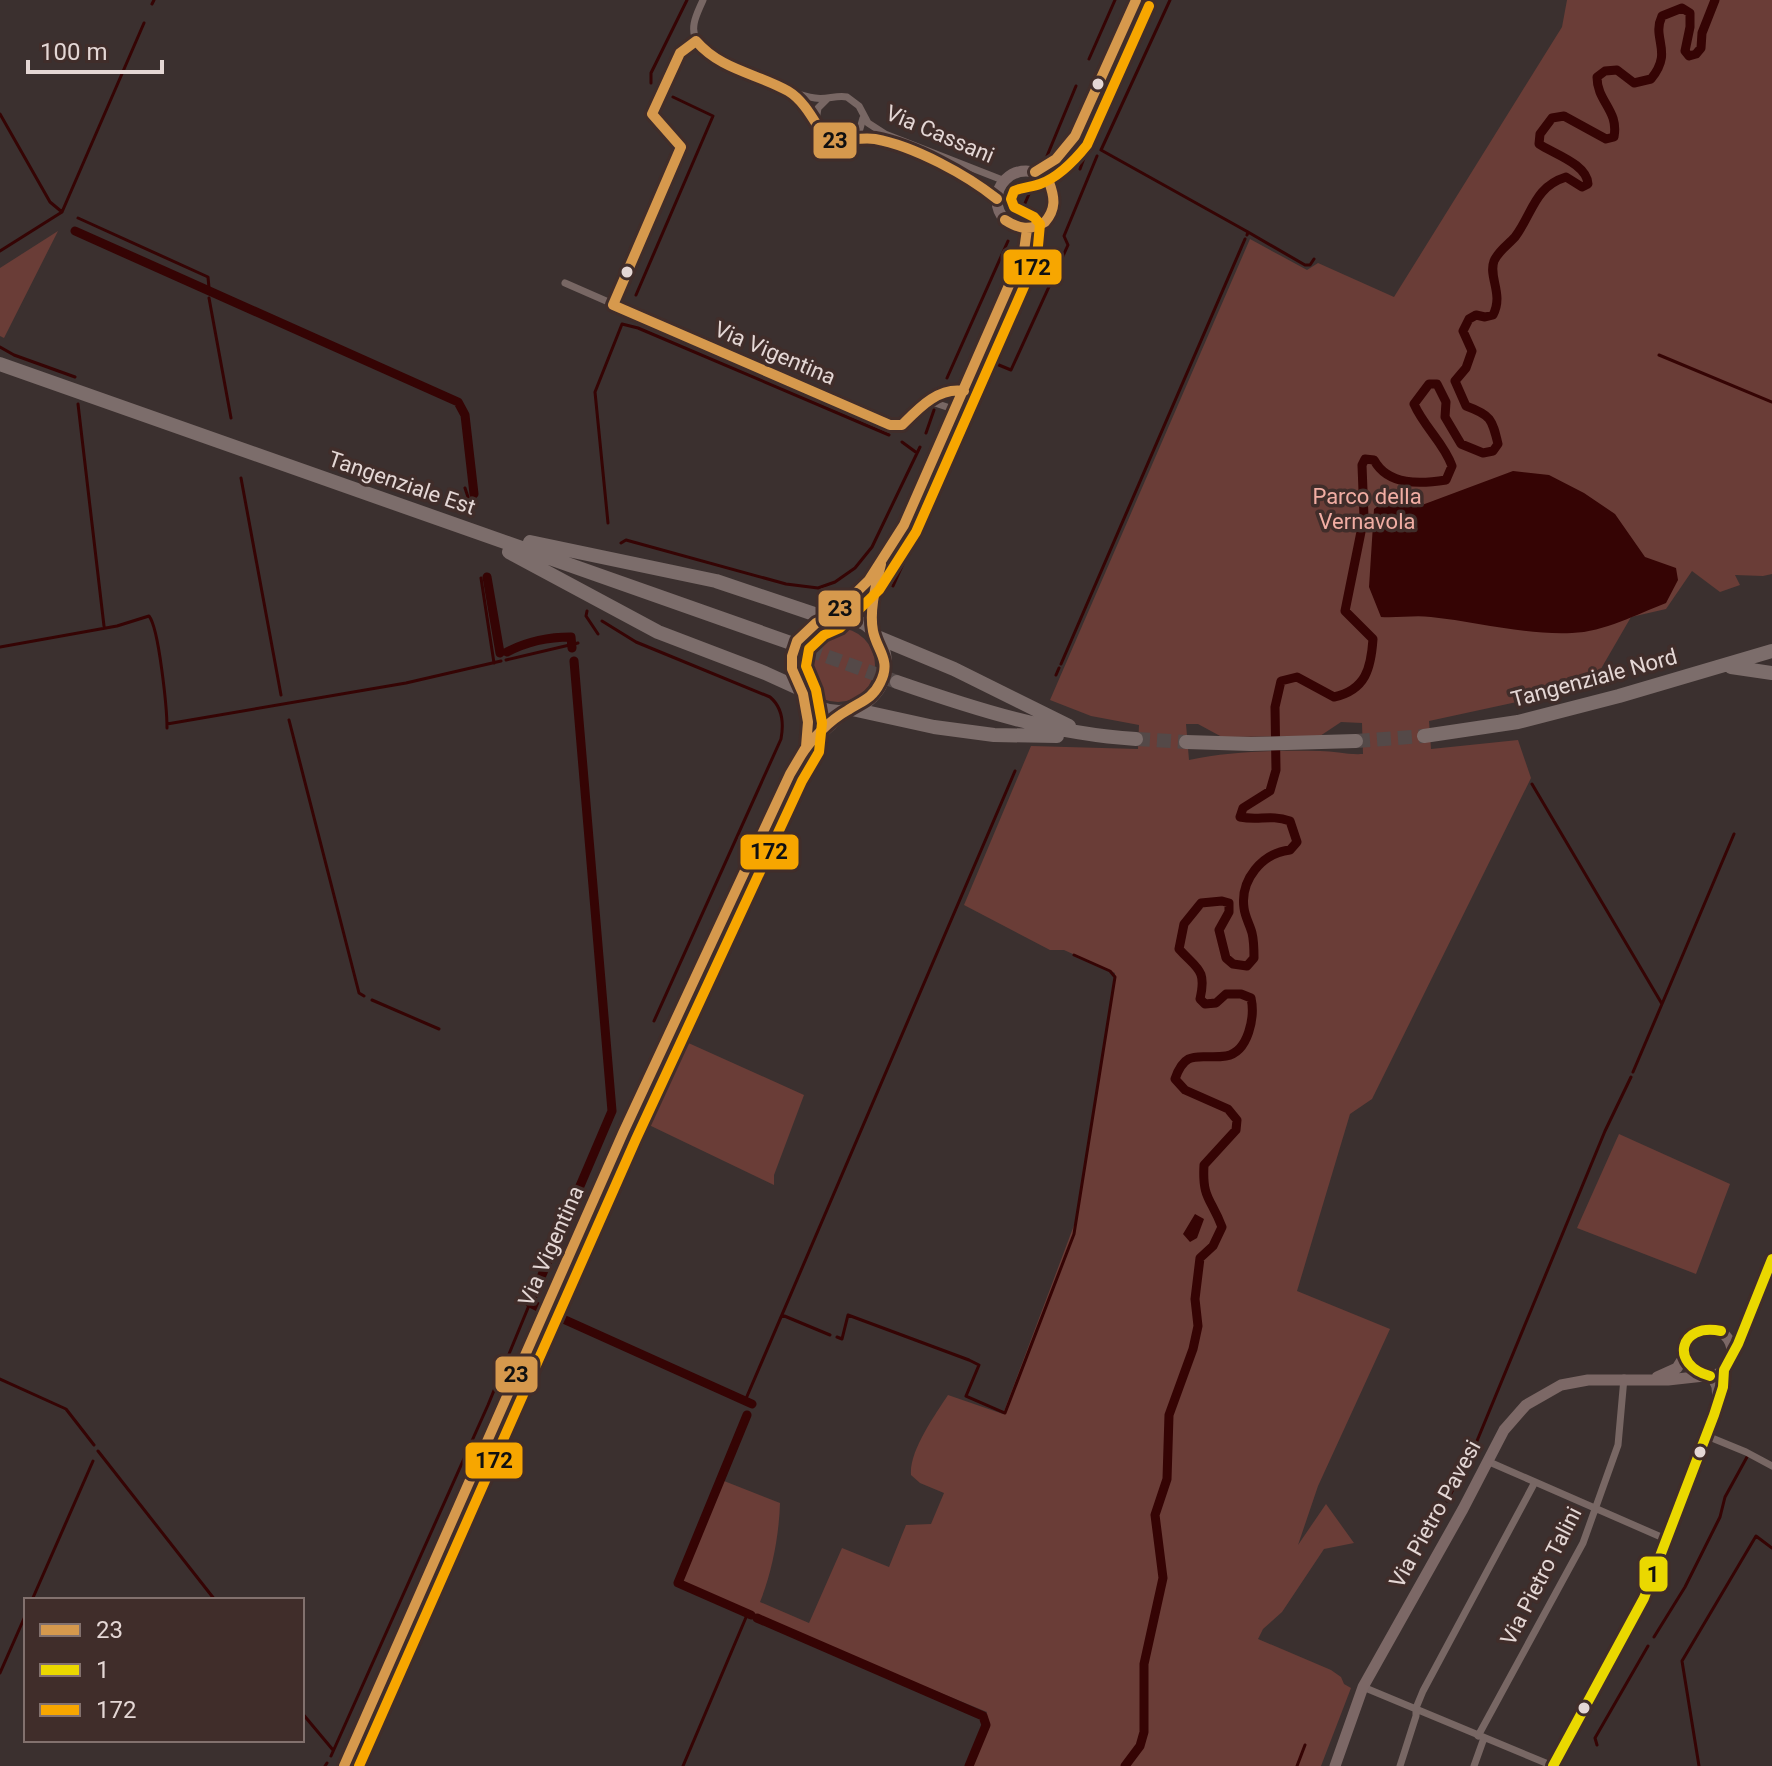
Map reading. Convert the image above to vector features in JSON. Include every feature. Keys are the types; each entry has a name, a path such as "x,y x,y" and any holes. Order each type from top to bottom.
{"highway":[{"name":"Tangenziale Est","path":"0,364 788,642"},
{"path":"418,512 555,549 654,566 716,581 828,618"},
{"path":"418,512 457,532 511,553 658,632 765,673 800,691"},
{"path":"875,634 1096,737"},
{"name":"Tangenziale Nord","path":"1424,736 1518,722 1772,651"},
{"path":"1723,666 1764,669 1772,673"},
{"path":"897,682 1022,722 1096,737"},
{"path":"850,709 934,727 994,735 1136,739"},
{"path":"1186,742 1356,741"}],"main road":[{"path":"828,618 853,619 875,634"},
{"name":"Via Vigentina","path":"806,747 808,722 792,669 792,656 797,641 805,631 828,618"},
{"name":"Via Vigentina","path":"344,1766 623,1133 790,774 806,747 850,709 869,700 882,681 885,657 875,634"},
{"path":"800,691 825,709 850,709"}],"street":[{"name":"Via Cassani","path":"703,0 693,28 696,41 709,56 790,92 827,99 839,96 854,101 863,118 885,134 1005,181"},
{"path":"1049,182 1075,136 1136,0"},
{"name":"Via Cassani","path":"790,92 816,121 826,139 840,143 853,138 887,142 985,187 997,199"},
{"path":"816,121 818,108 827,99"},
{"name":"Via Cassani","path":"853,138 863,118"},
{"path":"1035,172 1049,182 1056,199 1051,217 1044,224 1027,229 1009,224 998,209 997,199 1005,181 1019,172 1035,172 1056,159 1075,136"},
{"name":"Via Vigentina","path":"828,618 869,580 904,525 1024,251 1027,229"},
{"name":"Via Vigentina","path":"565,283 890,425 902,425 931,398 956,388 964,391"},
{"path":"923,406 935,403 956,410"},
{"name":"Via Vigentina","path":"875,634 874,594 881,564"},
{"path":"1363,1687 1553,1766 1644,1598 1707,1436 1722,1393 1724,1370 1772,1259"},
{"path":"1714,1415 1717,1393 1707,1376 1691,1370 1684,1357 1684,1344 1693,1332 1705,1327 1721,1331 1735,1326 1751,1313"},
{"path":"1721,1331 1729,1340 1732,1354"},
{"path":"1651,1379 1671,1373 1684,1357"},
{"path":"1707,1376 1724,1370"},
{"name":"Via Pietro Pavesi","path":"1335,1766 1363,1687 1487,1461 1510,1422 1526,1405 1561,1385 1588,1380 1690,1379 1707,1376"},
{"name":"Via Pietro Talini","path":"1474,1766 1481,1737 1583,1543 1618,1445 1624,1378"},
{"path":"1707,1436 1772,1466"},
{"path":"1487,1461 1668,1540"},
{"path":"1400,1766 1416,1708 1535,1482"}],"green space":[{"name":"Parco della Vernavola","path":"1567,0 1772,0 1772,574 1735,575 1740,585 1720,592 1692,571 1666,609 1631,617 1591,686 1429,721 1431,749 1518,740 1531,778 1372,1099 1350,1114 1297,1291 1390,1329 1318,1486 1298,1545 1326,1504 1354,1543 1324,1549 1282,1612 1263,1629 1258,1639 1331,1670 1351,1688 1321,1766 965,1766 987,1712 675,1584 719,1479 780,1503 774,1554 760,1602 809,1623 842,1548 889,1567 906,1525 931,1524 944,1493 920,1483 911,1475 911,1465 924,1434 948,1395 1003,1414 1076,1220 1115,973 1064,950 1050,950 964,905 1031,746 1138,749 1139,725 1091,716 1050,700 1250,239 1307,270 1318,263 1394,297 1562,27","holes":["1341,722 1362,723 1363,754 1271,751 1189,760 1186,724 1198,724 1222,737 1320,736"]},
{"path":"58,231 4,338 0,336 0,268"},
{"path":"838,628 859,634 869,644 875,665 869,686 859,696 838,702 817,696 807,686 801,665 807,644 817,634"},
{"path":"684,1041 804,1095 774,1175 774,1185 649,1125"},
{"path":"1619,1134 1730,1184 1696,1274 1577,1228"}],"shaded area":[{"path":"1513,471 1549,475 1615,514 1645,557 1676,568 1678,580 1666,603 1608,626 1572,633 1519,630 1425,616 1381,617 1369,587 1374,509 1397,499 1422,505"},
{"path":"1195,1214 1204,1219 1197,1238 1190,1242 1183,1234"}],"waterway":[{"path":"152,4 154,0"},
{"path":"651,83 651,73 687,0"},
{"path":"1089,59 1115,0"},
{"path":"1170,0 1101,150 1248,232"},
{"path":"1125,1766 1140,1746 1144,1732 1144,1664 1163,1578 1155,1515 1167,1479 1169,1415 1198,1326 1195,1299 1200,1258 1213,1246 1222,1227 1206,1192 1204,1165 1236,1130 1237,1120 1228,1109 1185,1090 1175,1079 1179,1069 1189,1059 1226,1056 1240,1048 1249,1032 1252,1014 1251,998 1241,994 1226,994 1216,1003 1205,1004 1200,999 1202,981 1199,970 1179,949 1184,924 1201,903 1229,903 1229,912 1219,930 1226,958 1233,964 1247,966 1254,958 1253,936 1244,908 1249,878 1262,862 1290,850 1297,842 1290,821 1240,817 1243,808 1270,791 1276,770 1275,707 1281,681 1297,677 1334,697 1353,689 1365,676 1373,639 1345,611 1364,517 1362,465 1365,459 1374,460 1396,479 1416,482 1446,480 1452,466 1414,404 1429,384 1437,384 1446,402 1445,417 1461,444 1483,453 1493,451 1498,444 1489,419 1466,406 1455,381 1466,368 1472,351 1463,331 1469,319 1476,315 1493,315 1497,300 1494,261 1515,237 1541,194 1555,181 1566,177 1582,187 1588,184 1576,165 1539,144 1540,134 1552,118 1564,116 1606,139 1614,137 1613,120 1600,93 1597,77 1605,71 1617,70 1634,83 1651,79 1661,61 1659,24 1662,16 1682,8 1690,13 1685,51 1689,56 1696,54 1701,48 1702,33 1715,0"},
{"path":"0,251 62,212 144,23"},
{"path":"1090,144 1140,34"},
{"path":"1047,156 1076,86"},
{"path":"636,295 713,116 673,97"},
{"path":"0,114 50,202 62,212"},
{"path":"1080,169 1087,150"},
{"path":"893,586 994,363 1011,370 1068,245 1064,236 1097,156"},
{"path":"1022,210 1033,185"},
{"path":"78,218 208,277 209,288"},
{"path":"75,231 458,402 465,415 474,494"},
{"path":"1247,235 1248,232 1305,265 1310,265 1314,259"},
{"path":"1061,664 1245,239"},
{"path":"947,378 1008,241"},
{"path":"209,298 231,418"},
{"path":"608,523 595,392 622,324 638,328 889,435"},
{"path":"0,347 75,377"},
{"path":"1659,355 1772,402"},
{"path":"78,404 104,626"},
{"path":"926,433 934,410"},
{"path":"902,442 917,453"},
{"path":"621,543 626,540 786,584 818,588 835,582 855,568 872,547 920,447"},
{"path":"241,478 281,695"},
{"path":"465,488 468,497"},
{"path":"487,577 500,653"},
{"path":"481,578 494,663"},
{"path":"587,611 586,616 598,634"},
{"path":"0,647 117,626 149,616 159,652 167,728"},
{"path":"602,621 636,642 770,697 778,706 782,722 781,739 654,1021"},
{"path":"507,652 530,643 563,637 571,637 572,648"},
{"path":"506,660 578,643"},
{"path":"167,724 406,683 501,661"},
{"path":"538,1307 530,1303 612,1111 574,661"},
{"path":"1056,675 1059,668"},
{"path":"289,720 359,993 364,996"},
{"path":"745,1401 1015,771"},
{"path":"1532,784 1662,1004 1633,1072"},
{"path":"1662,1004 1734,834"},
{"path":"837,1337 842,1339 848,1315 969,1360 979,1365 966,1396 1005,1413 1074,1234 1115,977 1110,971 1074,955"},
{"path":"372,1000 439,1029"},
{"path":"1447,1501 1472,1453 1605,1131 1631,1077"},
{"path":"553,1316 638,1129"},
{"path":"331,1756 488,1405 530,1303"},
{"path":"552,1314 752,1404"},
{"path":"782,1315 830,1335"},
{"path":"356,1766 549,1326"},
{"path":"0,1379 66,1409 94,1445"},
{"path":"747,1415 678,1583 751,1615"},
{"path":"98,1451 213,1598"},
{"path":"1654,1637 1685,1587 1720,1517 1725,1497 1747,1457"},
{"path":"33,1598 93,1461"},
{"path":"1699,1766 1682,1661 1756,1536 1772,1548"},
{"path":"683,1766 747,1615"},
{"path":"757,1618 983,1716 986,1725 969,1766"},
{"path":"0,1673 24,1619"},
{"path":"1597,1745 1595,1738 1648,1646"},
{"path":"304,1715 333,1750"},
{"path":"1297,1766 1305,1745"}],"tunnel":[{"path":"788,642 897,682"},
{"path":"1356,741 1424,736"},
{"path":"1136,739 1186,742"}],"transit line":[{"name":"23","path":"1035,172 1056,159 1075,136 1136,0"},
{"name":"172","path":"359,1766 636,1139 802,781 819,752 822,723 816,690 806,666 809,649 824,635 840,628 879,590 916,532 1037,257 1040,224 1034,217 1014,207 1011,199 1014,191 1054,177 1087,145 1149,6"},
{"name":"23","path":"696,41 716,59 794,95 805,106 826,139 875,139 906,148 955,171 997,199"},
{"name":"23","path":"613,305 681,147 652,114 680,53 696,41"},
{"name":"23","path":"1005,220 1025,228 1045,222 1053,203 1049,182"},
{"name":"23","path":"344,1766 623,1133 790,774 806,747 808,722 803,694 792,669 797,641 816,623 831,617 869,580 904,525 1024,251 1027,229"},
{"name":"23","path":"613,305 890,425 902,425 937,396 964,391"},
{"name":"23","path":"800,757 828,725 870,696 880,683 885,668 873,631 872,615 881,564"},
{"name":"1","path":"1724,1370 1738,1344 1772,1259"},
{"name":"1","path":"1710,1376 1697,1371 1689,1363 1684,1355 1684,1346 1688,1338 1696,1333 1721,1331"},
{"name":"1","path":"1553,1766 1644,1598 1714,1415 1723,1387 1724,1370"}]}
